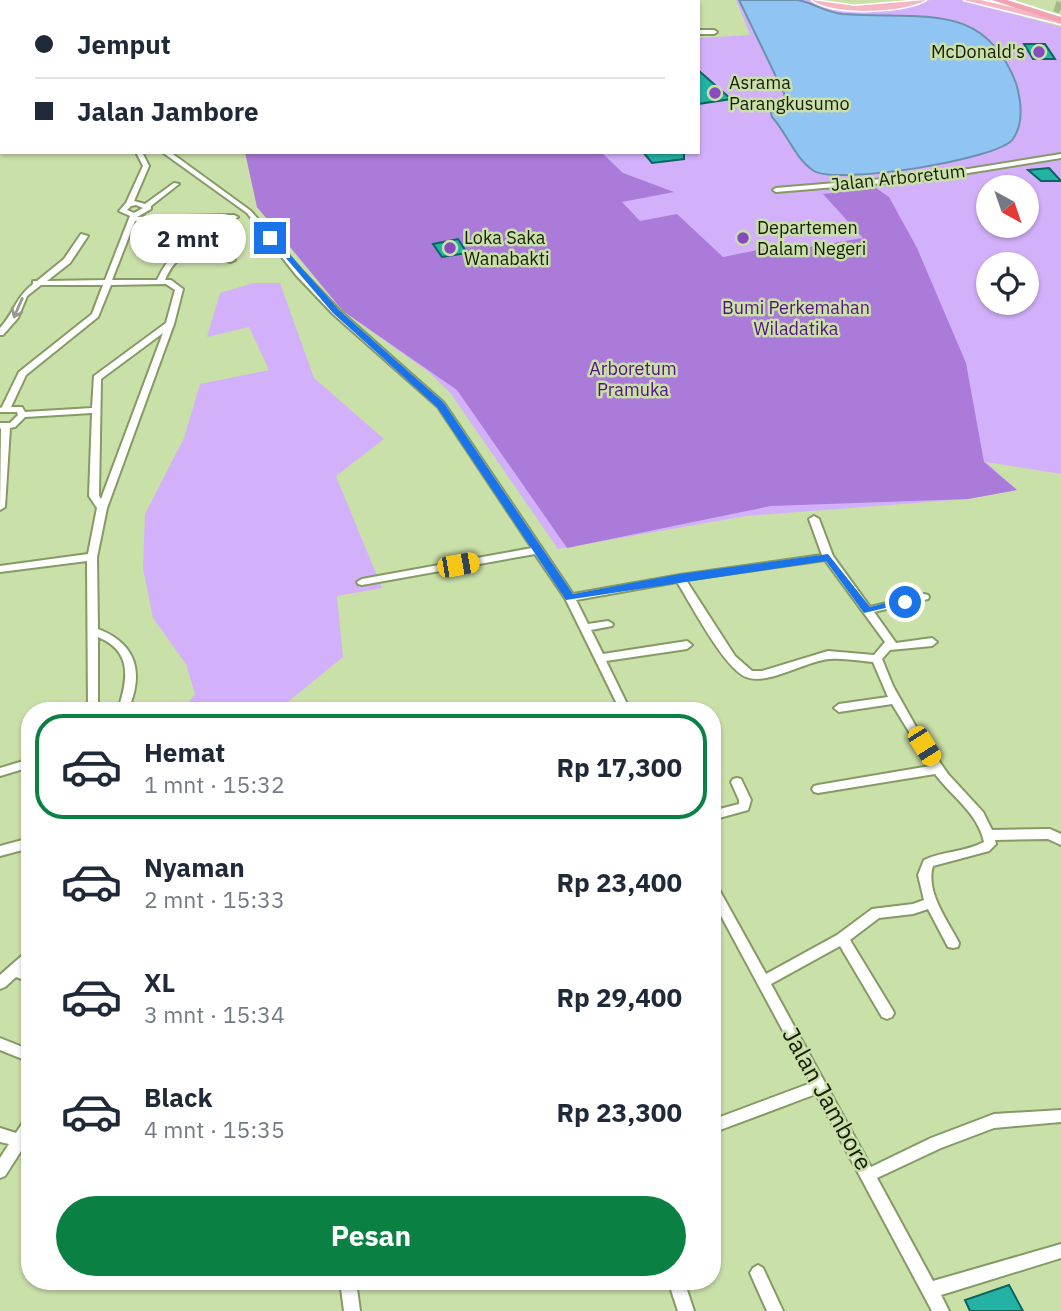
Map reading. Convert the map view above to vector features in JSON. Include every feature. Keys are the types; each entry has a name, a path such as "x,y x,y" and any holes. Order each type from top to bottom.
{"highway":[{"path":"817,0 848,9 922,0"},
{"path":"968,0 1061,20"},
{"path":"997,0 1061,20"}],"street":[{"path":"700,32 714,32"},
{"path":"133,203 146,166 140,154"},
{"path":"146,154 151,165 133,203 122,211 134,217 234,217"},
{"path":"168,154 249,212 299,273 336,312 433,396 570,598 621,702"},
{"name":"Jalan Arboretum","path":"776,190 931,177 1061,156"},
{"path":"3,410 22,374 89,323 110,282 134,217 146,211 148,205 176,184"},
{"path":"133,203 148,205"},
{"path":"0,333 14,318 24,295 67,261 85,236"},
{"path":"160,282 170,258 179,253 232,260"},
{"path":"62,282 67,261"},
{"path":"36,283 160,282 173,283 179,289 170,324 102,508 92,557 95,632 93,702"},
{"path":"102,508 94,496 94,410 97,377 170,324"},
{"path":"3,410 19,409 23,415"},
{"path":"23,415 94,410"},
{"path":"0,507 3,426 19,421 23,415"},
{"path":"814,519 828,558 891,642 890,647"},
{"path":"362,582 538,550"},
{"path":"0,569 92,557"},
{"path":"570,598 680,578 828,558"},
{"path":"680,578 731,659 749,674 762,675 828,655 877,659 890,647 932,642"},
{"path":"867,611 924,597"},
{"path":"585,628 608,624"},
{"path":"95,632 110,637 126,651 130,666 124,702"},
{"path":"599,658 687,645"},
{"path":"877,659 896,700 938,769 977,813 989,835 986,848 954,853 928,863 924,874 931,903 953,943"},
{"path":"839,708 896,700"},
{"path":"1,771 21,765"},
{"path":"818,789 938,769"},
{"path":"721,813 744,807 745,800 737,782"},
{"path":"989,835 1050,834 1061,840"},
{"path":"0,851 21,845"},
{"name":"Jalan Jambore","path":"721,903 818,1087 942,1311"},
{"path":"764,981 842,939 876,912 913,909 931,903"},
{"path":"842,939 887,1013"},
{"path":"0,983 21,964"},
{"path":"14,970 21,973"},
{"path":"0,1044 21,1052"},
{"path":"721,1124 818,1087"},
{"path":"869,1175 936,1143 994,1121 1061,1115"},
{"path":"0,1135 19,1140"},
{"path":"0,1171 21,1137"},
{"path":"930,1290 1061,1251"},
{"path":"758,1273 775,1311"},
{"path":"349,1290 352,1311"},
{"path":"679,1290 687,1311"}],"green space":[{"name":"Arboretum Pramuka","path":"736,0 814,0 852,10 932,0 962,0 1061,27 1061,474 986,462 1017,490 968,499 746,516 558,549 451,394 430,373 343,311 257,207 245,154 700,154 700,38 750,35"},
{"name":"Arboretum Pramuka","path":"245,154 603,154 623,173 674,192 622,202 640,221 677,214 723,257 783,245 803,248 863,238 823,194 876,188 889,197 917,248 966,363 984,462 1017,490 968,499 771,506 567,548 457,390 343,311 257,207"},
{"path":"254,283 280,283 314,378 384,439 336,476 382,588 337,596 343,657 288,702 188,702 195,694 186,664 153,618 143,569 145,514 184,438 200,384 269,370 249,327 207,337 220,293"}],"water":[{"path":"739,0 797,0 842,14 924,17 968,26 987,38 1003,56 1016,83 1020,111 1016,133 1013,139 1001,147 950,162 853,175 829,175 814,171 802,160 772,117 771,113 786,102 784,93"}],"building":[{"name":"McDonald's","path":"1024,44 1045,44 1055,59 1033,59"},
{"path":"700,72 731,99 700,104"},
{"path":"645,154 684,154 684,159 652,163"},
{"path":"1049,168 1061,181 1041,181 1040,175 1034,175 1028,170"},
{"name":"Loka Saka Wanabakti","path":"458,239 467,253 442,257 433,244"},
{"path":"1009,1285 1023,1311 970,1311 965,1300"}],"tunnel":[{"path":"1055,6 1061,8"}],"place":[{"name":"McDonald's","path":"1039,52"},
{"name":"Asrama Parangkusumo","path":"715,93"},
{"name":"Departemen Dalam Negeri","path":"743,238"},
{"name":"Loka Saka Wanabakti","path":"450,248"}],"route":[{"path":"270,238 336,312 400,365 446,411 570,598 680,578 828,558 867,611 905,602"}],"park label":[{"name":"Bumi Perkemahan Wiladatika","path":"796,318"}]}
